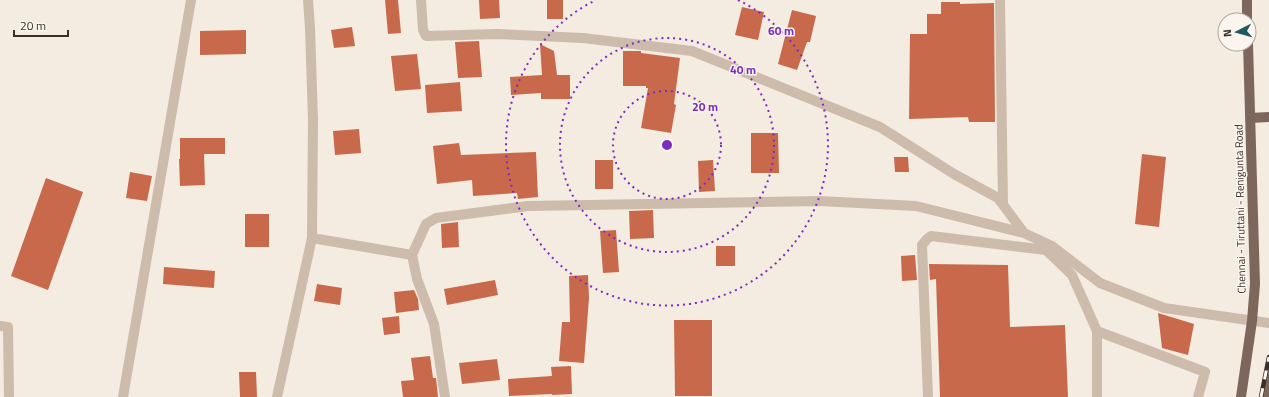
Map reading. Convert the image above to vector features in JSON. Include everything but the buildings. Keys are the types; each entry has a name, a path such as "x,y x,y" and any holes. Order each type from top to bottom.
{"main road":[{"path":"1247,0 1247,12"},
{"name":"Chennai - Tiruttani - Renigunta Road","path":"1241,397 1252,321 1255,284 1248,52"},
{"path":"1250,118 1269,116"},
{"path":"1265,397 1269,375"}],"street":[{"path":"123,397 190,0"},
{"path":"277,397 312,238 313,120 308,0"},
{"path":"421,0 423,30 426,36 497,34 584,38 692,51 880,126 954,174 998,198 1024,233"},
{"path":"1000,0 1003,204"},
{"path":"445,397 434,324 417,279 412,255 426,224 436,218 528,206 820,201 916,206 1024,233 1052,246 1100,283 1164,308 1269,324"},
{"path":"928,397 922,245 931,236 1046,250 1072,274 1097,330 1097,397"},
{"path":"312,238 412,255"},
{"path":"0,326 8,327 9,397"},
{"path":"1097,330 1205,372 1198,397"}],"railway":[{"path":"1261,397 1269,357"}]}
